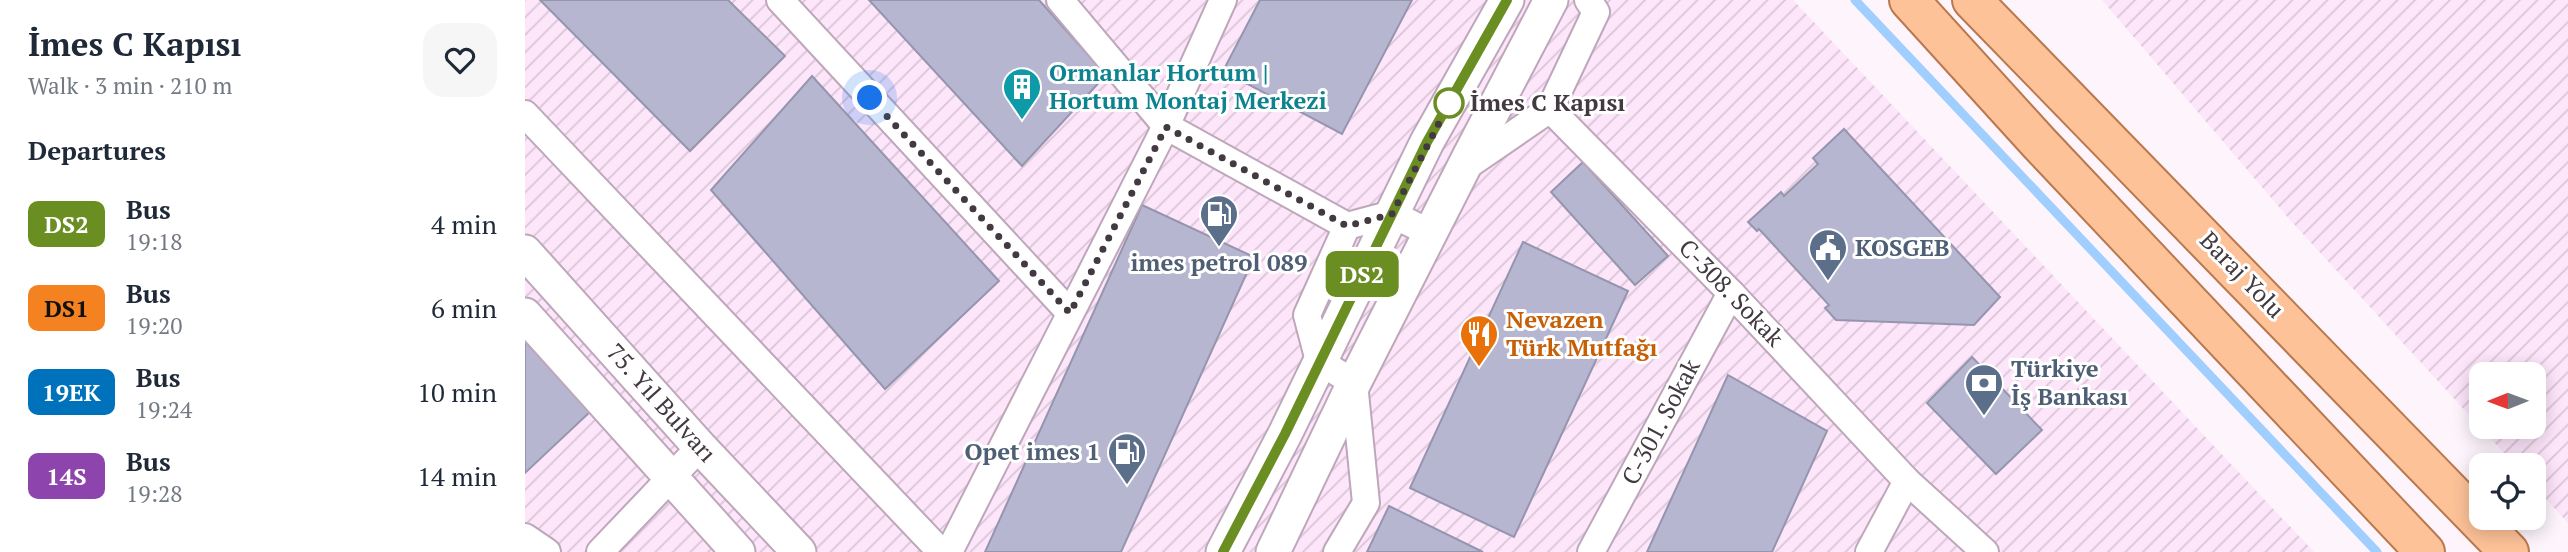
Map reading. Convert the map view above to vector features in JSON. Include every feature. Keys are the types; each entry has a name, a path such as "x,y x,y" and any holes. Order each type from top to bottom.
{"main road":[{"path":"1909,0 2039,143 2425,552"},
{"name":"Baraj Yolu","path":"1972,0 2508,552"}],"street":[{"path":"780,0 1070,313"},
{"path":"1060,0 1166,127 1347,226 1392,214 1431,234"},
{"path":"949,552 1166,127 1223,0"},
{"path":"1223,552 1285,434 1427,142 1507,0"},
{"path":"1273,552 1355,383 1551,0"},
{"path":"1464,168 1550,109 1595,12 1588,0"},
{"name":"C-308. Sokak","path":"1550,109 1731,293 1907,481 1985,552"},
{"path":"525,114 941,552"},
{"path":"1347,226 1307,315 1319,361 1355,383"},
{"name":"75. Yıl Bulvarı","path":"525,252 700,447 799,552"},
{"name":"C-301. Sokak","path":"1591,552 1731,293"},
{"name":"75. Yıl Bulvarı","path":"525,315 738,552"},
{"path":"1337,552 1366,503 1355,383"},
{"path":"600,552 700,447"},
{"path":"1869,552 1907,481"},
{"path":"525,537 547,552"}],"shaded area":[{"path":"525,0 1793,0 2314,552 525,552"},
{"path":"2102,0 2568,0 2568,523 2546,499 2546,453 2504,453 2491,439 2546,439 2546,362 2469,362 2469,415 2291,221"}],"building":[{"path":"540,0 728,0 785,56 690,151"},
{"name":"Ormanlar Hortum | Hortum Montaj Merkezi","path":"869,0 1039,0 1106,75 1022,166"},
{"path":"1260,0 1412,0 1342,134 1223,71"},
{"path":"812,76 999,281 885,389 711,190"},
{"path":"1844,129 2000,297 1974,325 1836,320 1825,308 1829,305 1759,229 1757,231 1748,222 1781,192 1784,196 1818,164 1813,158"},
{"path":"1583,162 1668,256 1635,285 1551,192"},
{"path":"1142,205 1254,257 1121,552 985,552"},
{"path":"1523,242 1628,291 1514,537 1410,488"},
{"path":"525,341 591,411 525,473"},
{"name":"Türkiye İş Bankası","path":"1972,357 2042,430 1996,474 1927,403"},
{"path":"1728,375 1827,431 1772,552 1647,552"},
{"path":"1389,506 1483,552 1367,552"}],"waterway":[{"path":"1855,0 2377,552"}],"bus line":[{"name":"DS2","path":"1223,552 1285,434 1427,142 1507,0"}],"place":[{"name":"İmes C Kapısı","path":"1449,103"},
{"name":"Ormanlar Hortum | Hortum Montaj Merkezi","path":"1022,121"},
{"name":"imes petrol 089","path":"1219,248"},
{"name":"KOSGEB","path":"1828,282"},
{"name":"Nevazen Türk Mutfağı","path":"1479,368"},
{"name":"Türkiye İş Bankası","path":"1984,417"},
{"name":"Opet imes 1","path":"1127,486"}],"route":[{"path":"870,98 1070,313 1166,127 1347,226 1392,214 1454,94 1449,103"}]}
